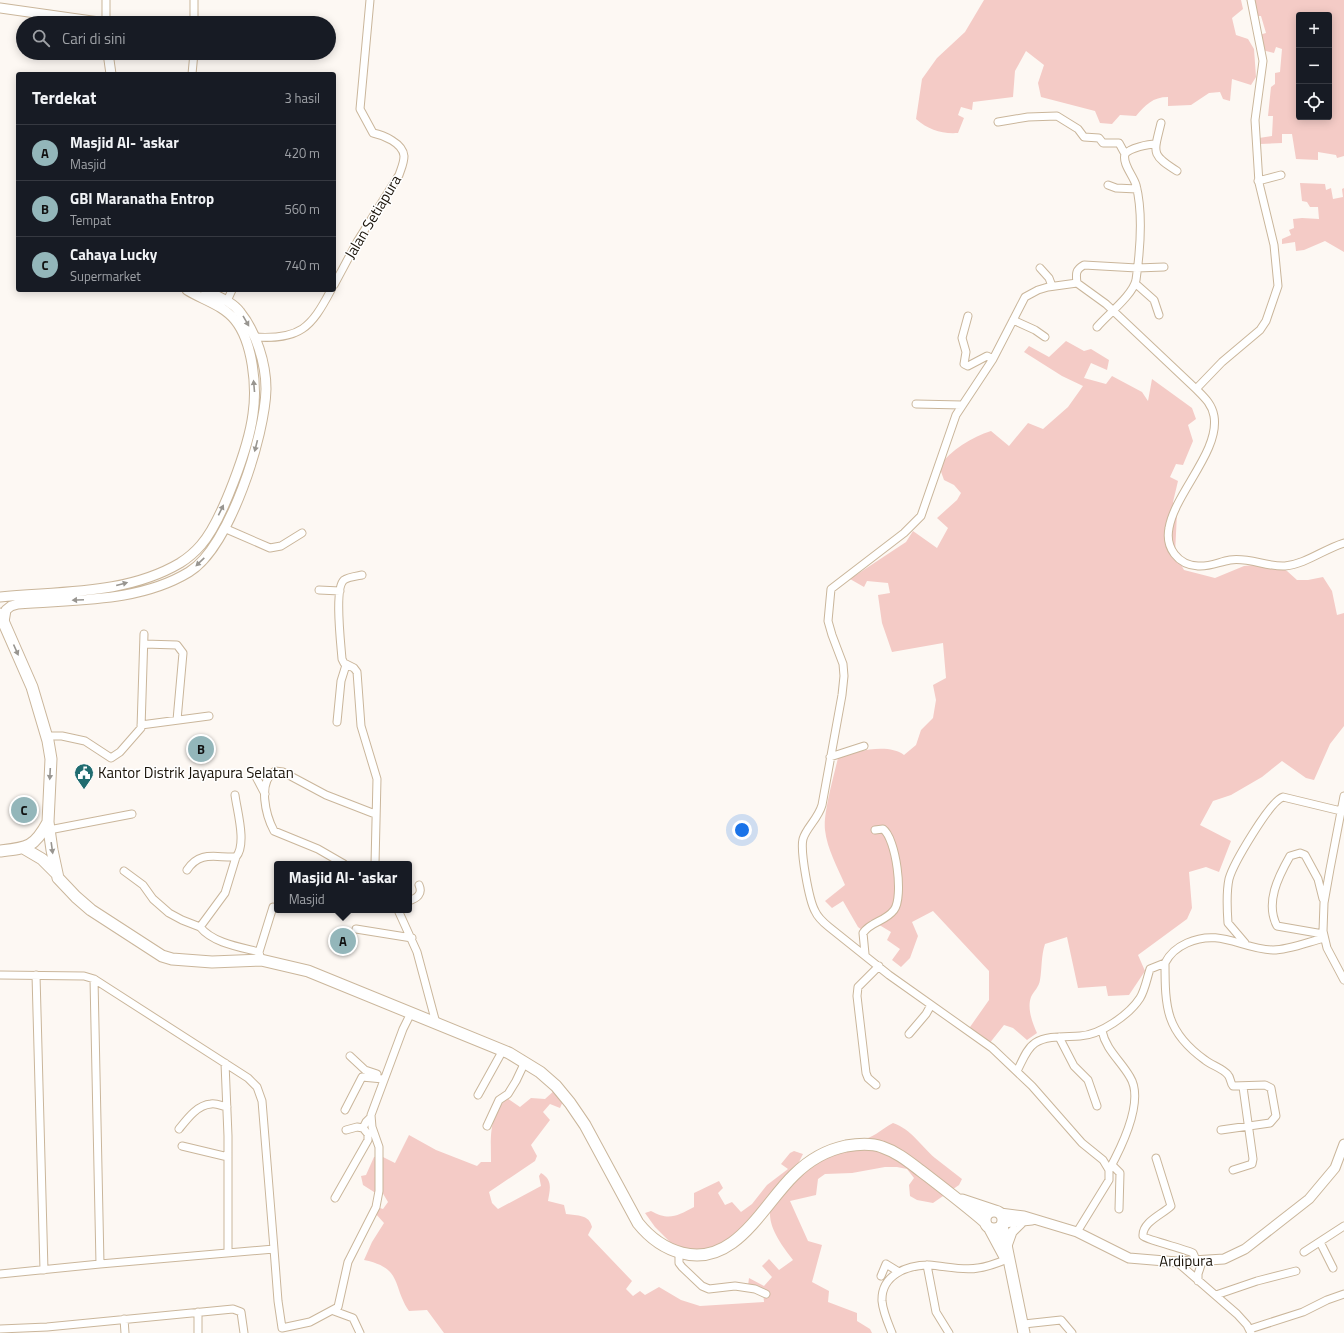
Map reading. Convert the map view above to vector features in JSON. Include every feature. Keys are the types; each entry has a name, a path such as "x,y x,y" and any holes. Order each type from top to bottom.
{"highway":[{"path":"2,618 32,687 47,736 51,759 48,826 56,874"},
{"path":"0,851 25,849 33,843 48,826"},
{"path":"25,849 42,858 61,882 91,910 162,956 172,959 212,962 260,956 308,971 503,1050 525,1062 540,1072 556,1086 570,1102 585,1125 638,1223 648,1235 660,1244 679,1252 701,1255 724,1249 742,1235 795,1174 814,1159 840,1147 857,1144 882,1146 902,1157 956,1198 987,1226 1009,1261"},
{"path":"956,1198 1000,1218"},
{"path":"987,1226 987,1214 1000,1218"},
{"path":"987,1226 998,1229 1000,1218"},
{"path":"1000,1218 1024,1329"}],"street":[{"path":"106,0 106,16"},
{"path":"194,0 194,16"},
{"name":"Jalan Setiapura","path":"336,281 357,242 399,175 403,163 404,154 399,147 384,135 373,132 360,109 370,0"},
{"path":"1196,389 1231,354 1260,330 1266,321 1278,286 1274,246 1258,181 1255,120 1263,60 1251,0"},
{"path":"0,8 57,16"},
{"path":"109,60 111,72"},
{"path":"192,72 193,60"},
{"path":"998,122 1028,116 1057,116 1078,129 1084,137 1099,138 1103,143 1120,144 1125,154 1124,160 1137,189 1140,215 1136,284 1097,327"},
{"path":"1161,123 1156,144 1158,157 1162,162 1177,170"},
{"path":"1125,154 1129,150 1145,144 1156,144"},
{"path":"1258,181 1281,175"},
{"path":"1108,185 1116,188 1137,189"},
{"path":"1077,283 1076,272 1078,268 1084,266 1137,268 1164,267"},
{"path":"1040,268 1049,278 1052,286"},
{"path":"1119,1209 1120,1173 1110,1167 1082,1144 1032,1086 1017,1071 992,1048 879,966 829,927 816,913 803,861 803,839 819,815 842,695 844,676 843,664 828,621 831,589 904,533 921,516 956,415 993,359 1025,297 1038,290 1052,286 1077,283 1095,295 1113,310 1207,400 1211,408 1214,424 1208,447 1177,507 1169,529 1172,552 1177,558 1183,563 1199,566 1239,559 1263,564 1286,566 1298,563 1344,543"},
{"path":"1136,284 1154,300 1159,315"},
{"path":"0,597 111,587 130,582 179,563 202,545 228,494 249,434 254,413 255,392 249,347 236,320 219,306 191,292"},
{"path":"2,618 6,610 11,606 124,595 146,590 175,579 190,571 215,546 245,481 255,450 264,409 265,377 254,337 239,310 227,301 208,292"},
{"path":"227,301 231,292"},
{"path":"244,337 281,337 307,327 318,315 330,292"},
{"path":"968,316 962,338 966,352 964,364 968,366 988,356 993,359"},
{"path":"1013,320 1035,330 1045,337"},
{"path":"916,404 962,405"},
{"path":"224,528 270,548 281,546 302,533"},
{"path":"362,574 345,579 341,584 341,642 342,659 346,665 354,668 358,672 361,726 377,779 375,814 377,827 375,861"},
{"path":"319,590 340,591"},
{"path":"47,736 62,736 85,741 108,757 113,758 140,730 144,634"},
{"path":"144,644 177,645 183,652 177,720"},
{"path":"337,722 341,681 346,665"},
{"path":"141,725 209,716"},
{"path":"830,757 864,746"},
{"path":"339,861 318,849 274,830 268,816 265,794 265,785 272,773 283,772 326,795 375,814"},
{"path":"255,775 265,794"},
{"path":"200,927 225,893 240,847 241,834 235,795"},
{"path":"1344,796 1324,903 1323,936 1334,965 1344,980"},
{"path":"1246,944 1228,923 1229,879 1243,848 1268,812 1278,798 1283,797 1340,811"},
{"path":"48,826 132,814"},
{"path":"865,954 863,933 872,923 887,918 895,910 898,902 896,860 890,838 887,832 883,829 875,830"},
{"path":"1323,936 1285,929 1277,926 1274,920 1272,908 1276,885 1290,856 1300,853 1305,855 1318,878 1324,903"},
{"path":"187,870 192,862 210,856 236,857"},
{"path":"124,871 143,885 153,899 169,913 200,927 212,938 260,956 273,907"},
{"path":"412,900 419,896 421,891 419,885"},
{"path":"400,913 412,938 436,1023"},
{"path":"356,930 412,938"},
{"path":"1221,1130 1270,1122 1276,1116 1269,1086 1232,1086 1227,1074 1205,1060 1186,1044 1176,1033 1171,1023 1166,1005 1165,963 1173,951 1199,938 1212,937 1276,950 1323,936"},
{"path":"1017,1071 1030,1048 1035,1044 1048,1038 1090,1035 1102,1031 1134,1006 1141,997 1150,969 1156,965 1165,963"},
{"path":"876,1085 866,1075 857,996 858,987 879,966"},
{"path":"0,975 84,976 94,979 225,1063 257,1087 262,1101 278,1301 279,1331 310,1322 334,1310 340,1302 342,1284 348,1262 376,1207 380,1191 379,1147 370,1118"},
{"path":"36,975 44,1270"},
{"path":"94,979 100,1264"},
{"path":"909,1034 932,1005"},
{"path":"363,1128 370,1118 403,1029 411,1013"},
{"path":"1077,1232 1109,1180 1110,1167 1130,1121 1135,1094 1130,1076 1111,1053 1102,1031"},
{"path":"1059,1037 1074,1066 1088,1080 1097,1106"},
{"path":"478,1095 503,1050"},
{"path":"350,1056 366,1070 384,1078"},
{"path":"487,1126 500,1100 508,1094 525,1062"},
{"path":"225,1063 228,1157 228,1253"},
{"path":"345,1110 362,1077 384,1078"},
{"path":"1233,1170 1252,1164 1243,1087"},
{"path":"179,1129 197,1110 205,1106 211,1104 227,1107"},
{"path":"335,1198 368,1140 368,1134 363,1128 357,1127 346,1130"},
{"name":"Ardipura","path":"1000,1218 1024,1216 1032,1220 1077,1232 1129,1258 1177,1262 1199,1262 1230,1257 1245,1249 1318,1190 1335,1168 1342,1154 1344,1144"},
{"path":"182,1146 228,1157"},
{"path":"1156,1158 1171,1206 1149,1223 1145,1228 1143,1236 1149,1240 1165,1243 1193,1253 1199,1262 1198,1281"},
{"name":"Ardipura","path":"1000,1218 1022,1222 1032,1220"},
{"path":"1007,1246 1012,1232 1022,1222"},
{"path":"1304,1252 1344,1226"},
{"path":"1320,1242 1333,1268"},
{"path":"0,1274 274,1249"},
{"path":"679,1252 679,1263 702,1286 709,1289 735,1286 766,1294"},
{"path":"892,1333 882,1301 883,1291 885,1285 899,1272 909,1267 928,1265 978,1268 1009,1261"},
{"path":"1177,1262 1237,1314 1250,1331 1304,1312 1327,1300 1344,1294"},
{"path":"880,1276 886,1264 899,1272"},
{"path":"928,1265 936,1312 949,1333"},
{"path":"1216,1296 1257,1281 1296,1271"},
{"path":"0,1329 47,1330 124,1319 238,1310 241,1312 244,1333"},
{"path":"334,1310 353,1318 360,1333"},
{"path":"198,1312 198,1333"},
{"path":"124,1319 125,1333"},
{"path":"1024,1329 1061,1320 1072,1333"}],"shaded area":[{"path":"984,0 1241,0 1243,9 1232,18 1236,35 1248,39 1254,49 1256,77 1251,85 1232,79 1230,101 1223,99 1220,92 1209,93 1191,105 1168,106 1168,97 1163,97 1150,102 1136,116 1120,115 1112,124 1100,123 1095,111 1041,97 1038,83 1044,65 1026,51 1015,71 1013,97 973,102 972,110 961,107 958,115 964,118 958,133 946,133 926,126 916,119 922,79 937,58 965,32"},
{"path":"1252,0 1344,0 1344,156 1337,158 1336,155 1318,152 1318,160 1296,159 1292,134 1282,134 1282,143 1260,144 1259,138 1272,136 1273,116 1268,116 1271,87 1275,84 1275,73 1280,72 1282,49 1276,47 1274,53 1262,50 1259,35 1266,33 1261,16 1256,16"},
{"path":"1300,183 1325,184 1326,190 1331,188 1333,199 1343,197 1342,189 1344,188 1344,252 1325,241 1304,250 1296,251 1295,242 1282,244 1282,239 1291,235 1289,230 1294,228 1293,219 1319,219 1318,207 1310,207 1307,202 1302,201"},
{"path":"1066,341 1084,351 1091,349 1109,360 1107,370 1091,363 1084,378 1106,384 1112,376 1142,392 1148,401 1152,379 1192,408 1196,419 1188,425 1193,441 1183,465 1176,464 1170,477 1178,481 1173,502 1177,513 1175,554 1184,570 1215,578 1244,566 1272,563 1287,571 1297,580 1308,580 1323,577 1332,591 1337,615 1344,613 1344,726 1330,744 1314,780 1306,778 1282,761 1262,777 1231,795 1213,801 1200,825 1231,841 1219,872 1206,867 1189,872 1192,908 1187,919 1138,955 1145,971 1129,995 1108,996 1106,986 1078,988 1067,937 1045,944 1041,976 1038,987 1030,1001 1031,1015 1037,1033 1027,1040 1013,1028 1004,1025 989,1044 970,1027 989,1000 989,971 933,911 912,922 918,936 910,958 901,967 892,960 900,949 887,940 891,932 871,920 862,930 858,927 843,901 832,908 825,901 845,885 830,851 825,830 827,805 838,758 872,749 889,749 904,755 916,745 921,730 933,718 936,700 933,685 946,678 943,643 892,652 882,623 878,595 890,593 888,583 867,581 864,587 850,579 906,542 913,531 937,548 948,528 937,518 957,500 961,493 954,485 944,480 939,466 956,449 969,440 991,431 1009,446 1028,423 1043,429 1068,407 1083,386 1062,376 1024,352 1029,346 1049,357"},
{"path":"556,1089 564,1099 560,1108 550,1104 543,1112 550,1120 531,1145 537,1156 535,1161 489,1192 492,1203 498,1209 541,1186 539,1176 541,1173 545,1176 550,1185 548,1201 564,1205 566,1214 582,1216 591,1223 592,1227 588,1235 632,1281 626,1289 633,1296 640,1291 645,1295 659,1287 681,1300 700,1306 764,1302 763,1291 748,1286 749,1278 764,1286 772,1277 762,1266 769,1259 779,1270 793,1260 781,1244 774,1231 770,1218 770,1212 763,1208 741,1234 705,1252 674,1246 655,1227 645,1213 651,1211 668,1217 683,1213 694,1207 694,1193 719,1181 723,1188 718,1193 725,1205 732,1202 741,1212 752,1204 767,1185 788,1169 781,1164 790,1153 794,1151 803,1154 799,1162 790,1173 852,1139 858,1140 869,1138 893,1123 905,1129 935,1158 962,1179 959,1185 933,1203 917,1200 910,1196 909,1185 914,1178 907,1169 885,1167 852,1173 825,1174 818,1179 816,1195 790,1201 808,1241 822,1245 812,1282 829,1291 828,1302 857,1313 857,1321 870,1329 872,1333 444,1333 427,1310 409,1311 391,1273 376,1263 364,1260 372,1242 384,1223 375,1213 377,1207 383,1209 388,1202 382,1192 374,1192 363,1185 361,1176 366,1175 374,1157 381,1156 395,1163 409,1135 436,1150 477,1166 481,1162 491,1162 491,1136 496,1112 507,1098 520,1107 531,1098 545,1099"}],"place":[{"name":"GBI Maranatha Entrop","path":"201,749"},
{"name":"Kantor Distrik Jayapura Selatan","path":"84,790"},
{"name":"Cahaya Lucky","path":"24,810"},
{"name":"Masjid Al- 'askar","path":"343,941"}]}
